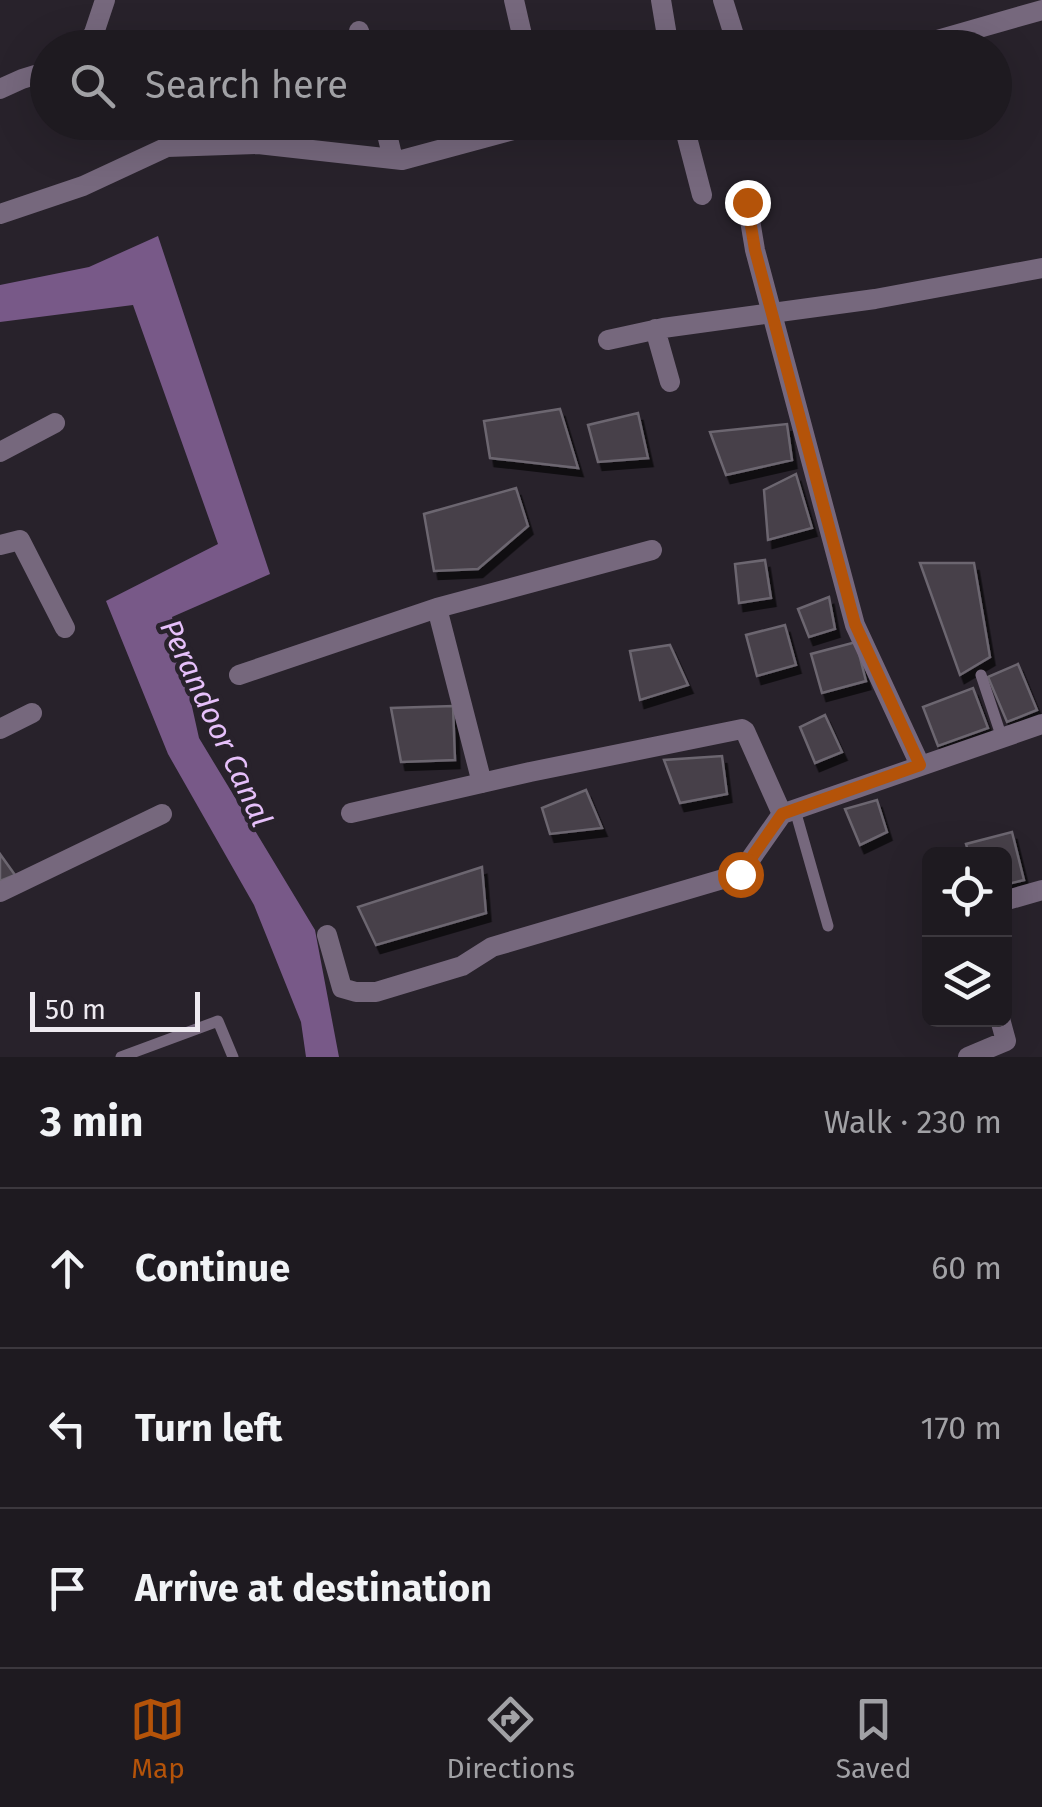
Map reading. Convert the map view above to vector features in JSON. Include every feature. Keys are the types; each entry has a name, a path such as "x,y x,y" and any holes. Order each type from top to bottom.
{"street":[{"path":"95,30 105,0"},
{"path":"514,0 521,30"},
{"path":"660,0 666,30"},
{"path":"724,0 733,30"},
{"path":"972,30 1042,10"},
{"path":"0,89 30,76"},
{"path":"390,140 397,159"},
{"path":"0,214 83,186 166,147 258,144 397,159 471,140"},
{"path":"687,140 702,195"},
{"path":"747,202 755,250 855,624 920,765"},
{"path":"608,340 655,329 875,299 1042,268"},
{"path":"655,329 670,382"},
{"path":"0,452 55,423"},
{"path":"0,546 20,540 65,628"},
{"path":"239,675 437,608 652,550"},
{"path":"437,608 482,783"},
{"path":"0,729 32,713"},
{"path":"327,934 342,988 376,992 462,966 492,948 740,874 789,812 1042,724"},
{"path":"351,813 742,730 789,812"},
{"path":"0,892 162,814"},
{"path":"1012,899 1042,890"},
{"path":"968,1057 1006,1040 1002,1027"}],"lane":[{"path":"981,674 1002,738"},
{"path":"789,812 828,926"},
{"path":"121,1057 218,1022 233,1057"}],"shaded area":[{"path":"158,236 270,574 172,617 199,738 315,930 339,1057 306,1057 301,1022 254,905 168,754 106,601 218,544 133,305 0,322 0,285 89,267"}],"building":[{"path":"560,409 578,468 490,458 484,421"},
{"path":"638,413 648,458 598,462 588,425"},
{"path":"787,424 792,460 726,475 710,432"},
{"path":"796,474 812,528 768,540 764,490"},
{"path":"516,488 528,526 478,569 434,571 424,514"},
{"path":"765,560 771,598 739,603 735,564"},
{"path":"920,563 974,563 990,657 960,675"},
{"path":"829,597 835,629 809,637 798,609"},
{"path":"785,625 796,665 757,676 746,635"},
{"path":"856,642 866,681 822,693 811,654"},
{"path":"670,645 688,685 640,700 630,651"},
{"path":"1018,664 1037,710 1007,722 988,677"},
{"path":"973,688 988,728 938,746 923,707"},
{"path":"453,706 455,760 401,762 391,708"},
{"path":"825,715 842,752 815,763 800,727"},
{"path":"722,756 727,794 680,803 664,760"},
{"path":"586,790 602,828 550,834 542,808"},
{"path":"877,800 887,832 860,845 845,809"},
{"path":"1012,832 1024,880 1012,883 1012,847 966,844"},
{"path":"0,854 15,875 0,881"},
{"path":"482,867 486,913 376,945 358,907"}],"route":[{"path":"740,874 782,814 920,765 855,624 755,250 747,202"}],"water label":[{"name":"Perandoor Canal","path":"216,723"}]}
